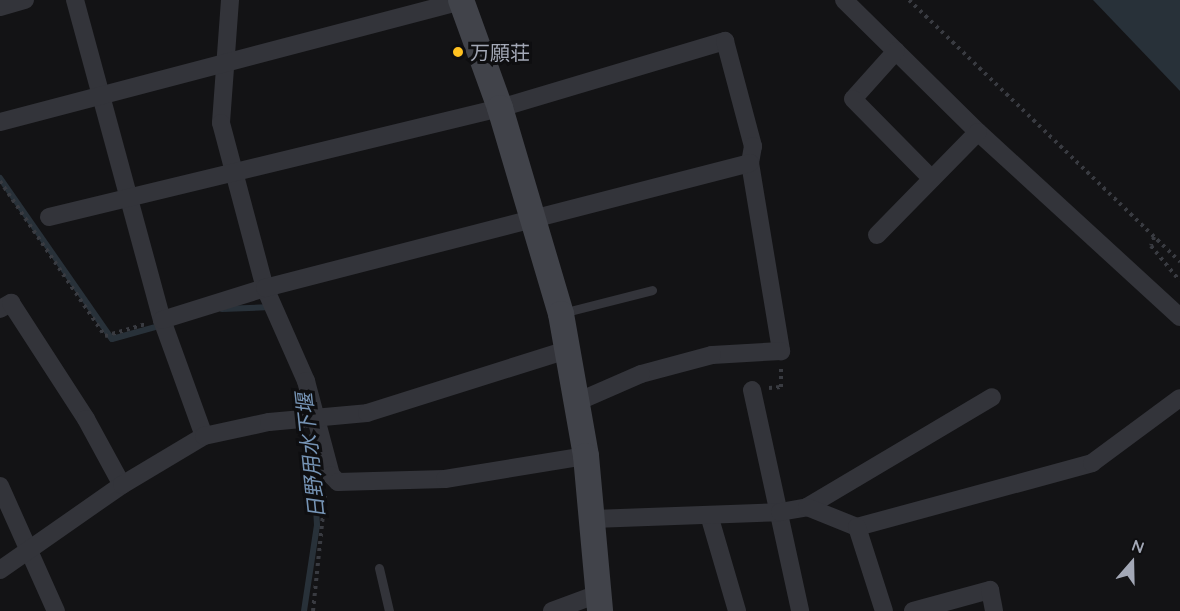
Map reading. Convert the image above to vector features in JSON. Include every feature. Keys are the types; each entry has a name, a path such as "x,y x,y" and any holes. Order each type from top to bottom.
{"main road":[{"path":"462,0 500,108 561,314 586,456 599,603"}],"street":[{"path":"0,6 25,0"},
{"path":"75,0 162,320 204,435"},
{"path":"230,0 221,123 232,173 265,288 306,381 331,476 338,483 445,479 586,456"},
{"path":"0,122 462,0"},
{"path":"844,0 978,132 1180,317"},
{"path":"48,217 500,108 725,41 753,146 750,163 781,351 711,355 641,374 577,402"},
{"path":"896,51 853,99 932,179"},
{"path":"877,235 978,132"},
{"path":"162,320 265,288 533,217 750,163"},
{"path":"0,309 11,303 86,419 122,485"},
{"path":"0,570 122,485 204,435 315,418 367,413 567,350"},
{"path":"752,390 800,611"},
{"path":"593,519 780,512 807,507 992,397"},
{"path":"807,507 857,527 1092,464 1180,398"},
{"path":"0,486 27,552 56,611"},
{"path":"709,515 736,611"},
{"path":"857,527 884,611"},
{"path":"913,611 990,590 994,611"},
{"path":"552,611 599,603"}],"lane":[{"path":"561,314 652,290"},
{"path":"379,568 388,611"}],"path":[{"path":"909,0 1180,262"},
{"path":"0,181 105,336 162,320"},
{"path":"1154,237 1151,246 1180,281"},
{"path":"752,390 781,387 781,351"},
{"path":"313,611 324,529 326,471 331,476"}],"shaded area":[{"path":"1093,0 1180,0 1180,91"}],"waterway":[{"name":"日野用水下堰","path":"0,178 112,339 163,325"},
{"name":"日野用水下堰","path":"222,309 271,307"},
{"name":"日野用水下堰","path":"304,611 317,525 312,436"}],"place":[{"name":"万願荘","path":"458,52"}]}
